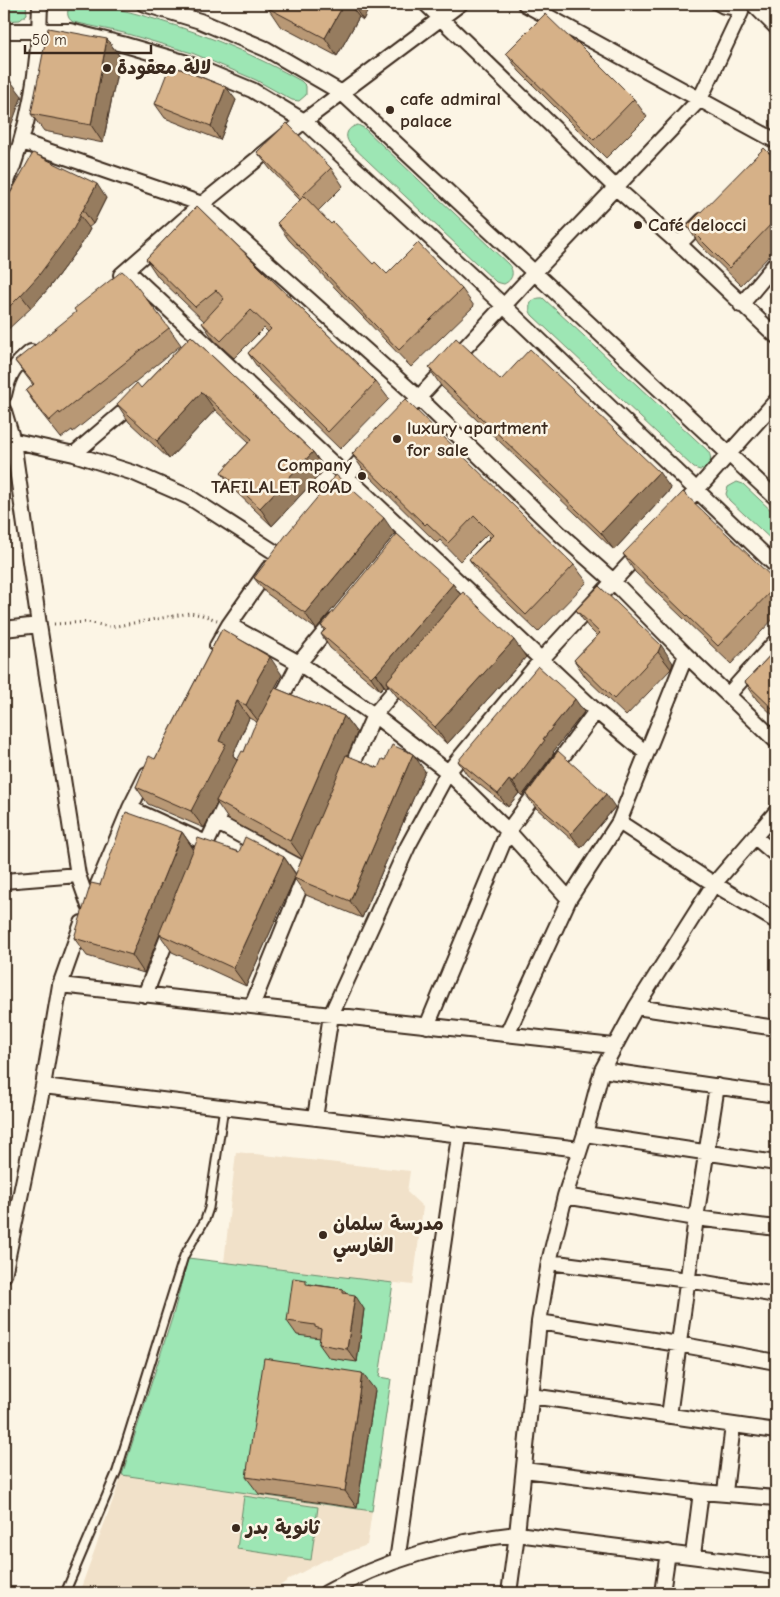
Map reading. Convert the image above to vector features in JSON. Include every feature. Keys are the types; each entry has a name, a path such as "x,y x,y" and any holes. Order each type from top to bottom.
{"street":[{"path":"4,189 22,142 35,77 40,30 40,4"},
{"path":"144,4 200,21 266,49 342,93 776,498"},
{"path":"426,4 615,187 679,244 741,305 776,336"},
{"path":"112,283 202,204 304,122 460,4"},
{"path":"525,4 700,98 774,145"},
{"path":"753,4 776,28"},
{"path":"392,426 700,98 741,12"},
{"path":"4,31 40,30 70,32 122,44 187,63 252,90 304,122 504,306 776,566"},
{"path":"22,142 202,204 418,398 559,533 613,581 686,655 776,741"},
{"path":"679,244 714,208"},
{"path":"741,305 776,263"},
{"path":"127,270 200,346 346,475 404,538 596,711 646,752"},
{"path":"4,395 6,383 15,366 45,340"},
{"path":"74,454 146,392"},
{"path":"665,525 776,402"},
{"path":"4,411 78,875 89,906"},
{"path":"8,439 74,454 134,472 189,497 282,551 229,625 210,656"},
{"path":"322,504 379,440"},
{"path":"315,1118 330,1015 408,846 448,772 541,660 652,539"},
{"path":"272,716 299,663 344,610"},
{"path":"4,629 39,625"},
{"path":"229,625 299,663 374,715 448,772 508,831 569,899"},
{"path":"728,695 776,641"},
{"path":"507,1034 569,899 619,822 686,655"},
{"path":"342,788 374,715 411,671"},
{"path":"426,1026 508,831 596,711"},
{"path":"4,1275 43,1086 60,985 89,906 130,808 152,765"},
{"path":"195,870 216,822 239,778"},
{"path":"130,808 206,843"},
{"path":"509,1593 524,1470 530,1396 549,1262 602,1070 636,1007 714,884 776,812"},
{"path":"216,822 309,866 252,1006"},
{"path":"619,822 714,884 776,920"},
{"path":"755,837 776,856"},
{"path":"4,882 78,875"},
{"path":"144,995 177,914"},
{"path":"60,985 614,1046"},
{"path":"636,1007 776,1028"},
{"path":"602,1070 776,1095"},
{"path":"43,1086 580,1149"},
{"path":"669,1416 696,1218 717,1086"},
{"path":"585,1134 776,1163"},
{"path":"397,1561 459,1136"},
{"path":"566,1196 696,1218 776,1228"},
{"path":"549,1262 688,1280 776,1295"},
{"path":"540,1322 776,1362"},
{"path":"530,1396 776,1431"},
{"path":"725,1492 733,1425"},
{"path":"524,1470 701,1492 725,1492 776,1498"},
{"path":"693,1555 701,1492"},
{"path":"326,1593 337,1586 397,1561 443,1547 486,1537 517,1534 776,1567"},
{"path":"662,1593 668,1552"}],"lane":[{"path":"714,4 722,9 741,12 753,4"},
{"path":"65,1593 117,1472 184,1256 210,1208 224,1108"}],"path":[{"path":"39,625 87,622 112,627 190,613 202,614 229,625"}],"shaded area":[{"name":"مدرسة سلمان الفارسي","path":"236,1152 410,1171 407,1192 423,1207 413,1285 224,1263"},
{"name":"ثانوية بدر","path":"122,1475 372,1511 367,1545 323,1561 293,1577 269,1593 79,1593"}],"green space":[{"path":"4,4 26,4 27,14 20,20 4,21"},
{"path":"72,4 95,5 128,12 215,40 267,63 301,81 306,86 306,95 299,101 292,100 256,80 192,53 124,33 73,22 69,18 68,13"},
{"path":"358,125 364,128 508,264 512,270 509,280 504,284 496,282 350,144 347,138 348,132"},
{"path":"543,298 707,450 711,459 706,468 700,470 694,468 532,315 530,312 531,303 536,299"},
{"path":"737,482 743,484 776,515 776,544 729,500 726,494 728,487"},
{"path":"188,1258 393,1283 379,1377 391,1379 372,1511 122,1475 173,1315"},
{"path":"244,1496 318,1507 311,1560 237,1549"}],"building":[{"path":"270,4 344,4 325,38 268,8"},
{"path":"545,14 575,43 577,42 634,99 594,140 506,53"},
{"path":"48,28 107,39 91,125 31,114"},
{"path":"170,65 226,87 211,126 155,104"},
{"path":"4,77 9,79 4,94"},
{"path":"287,123 331,168 301,197 257,152"},
{"path":"764,148 776,160 776,219 729,268 687,226"},
{"path":"33,153 97,184 79,214 80,216 74,228 39,275 4,312 4,202"},
{"path":"304,196 331,224 333,222 373,264 375,262 387,274 418,243 462,289 399,350 277,223"},
{"path":"197,206 376,382 328,432 248,353 271,329 251,310 221,341 202,323 224,299 216,290 195,307 146,259"},
{"path":"122,271 131,279 169,328 49,421 26,391 34,384 15,361 76,312 74,309"},
{"path":"191,336 313,452 260,508 221,472 252,439 202,392 157,441 117,404 137,383 141,388"},
{"path":"456,338 501,380 530,349 659,472 601,533 429,368"},
{"path":"405,399 574,565 526,615 469,559 493,535 474,516 448,543 427,523 425,525 352,454"},
{"path":"336,475 384,518 305,613 254,578 286,535"},
{"path":"683,492 776,581 776,586 718,646 623,554"},
{"path":"397,534 453,584 376,674 371,677 321,634 326,629 321,626"},
{"path":"599,586 661,645 658,652 614,699 574,660 600,633 576,610"},
{"path":"463,592 514,640 435,727 386,682"},
{"path":"222,629 270,657 246,705 237,701 219,741 226,744 191,811 136,787 149,756 155,759"},
{"path":"776,649 776,712 745,682"},
{"path":"538,666 575,699 543,739 545,740 513,783 509,780 498,794 458,761"},
{"path":"275,688 344,716 290,841 216,801 242,751 244,752 253,729"},
{"path":"392,745 413,754 350,901 294,878 346,755 378,768 382,759 385,760"},
{"path":"558,751 606,794 571,834 526,795"},
{"path":"126,812 182,832 132,955 74,938 91,883 100,885"},
{"path":"245,837 284,857 233,968 159,934 198,838 239,852"},
{"path":"293,1278 306,1280 306,1284 343,1289 343,1293 355,1295 347,1349 319,1344 321,1329 315,1327 315,1325 287,1321"},
{"path":"264,1358 362,1373 345,1491 246,1477"}],"place":[{"name":"لالة معقودة","path":"107,68"},
{"name":"cafe admiral palace","path":"390,110"},
{"name":"Café delocci","path":"638,225"},
{"name":"luxury apartment for sale","path":"397,439"},
{"name":"Company TAFILALET ROAD","path":"362,476"},
{"name":"مدرسة سلمان الفارسي","path":"323,1235"},
{"name":"ثانوية بدر","path":"236,1528"}]}
